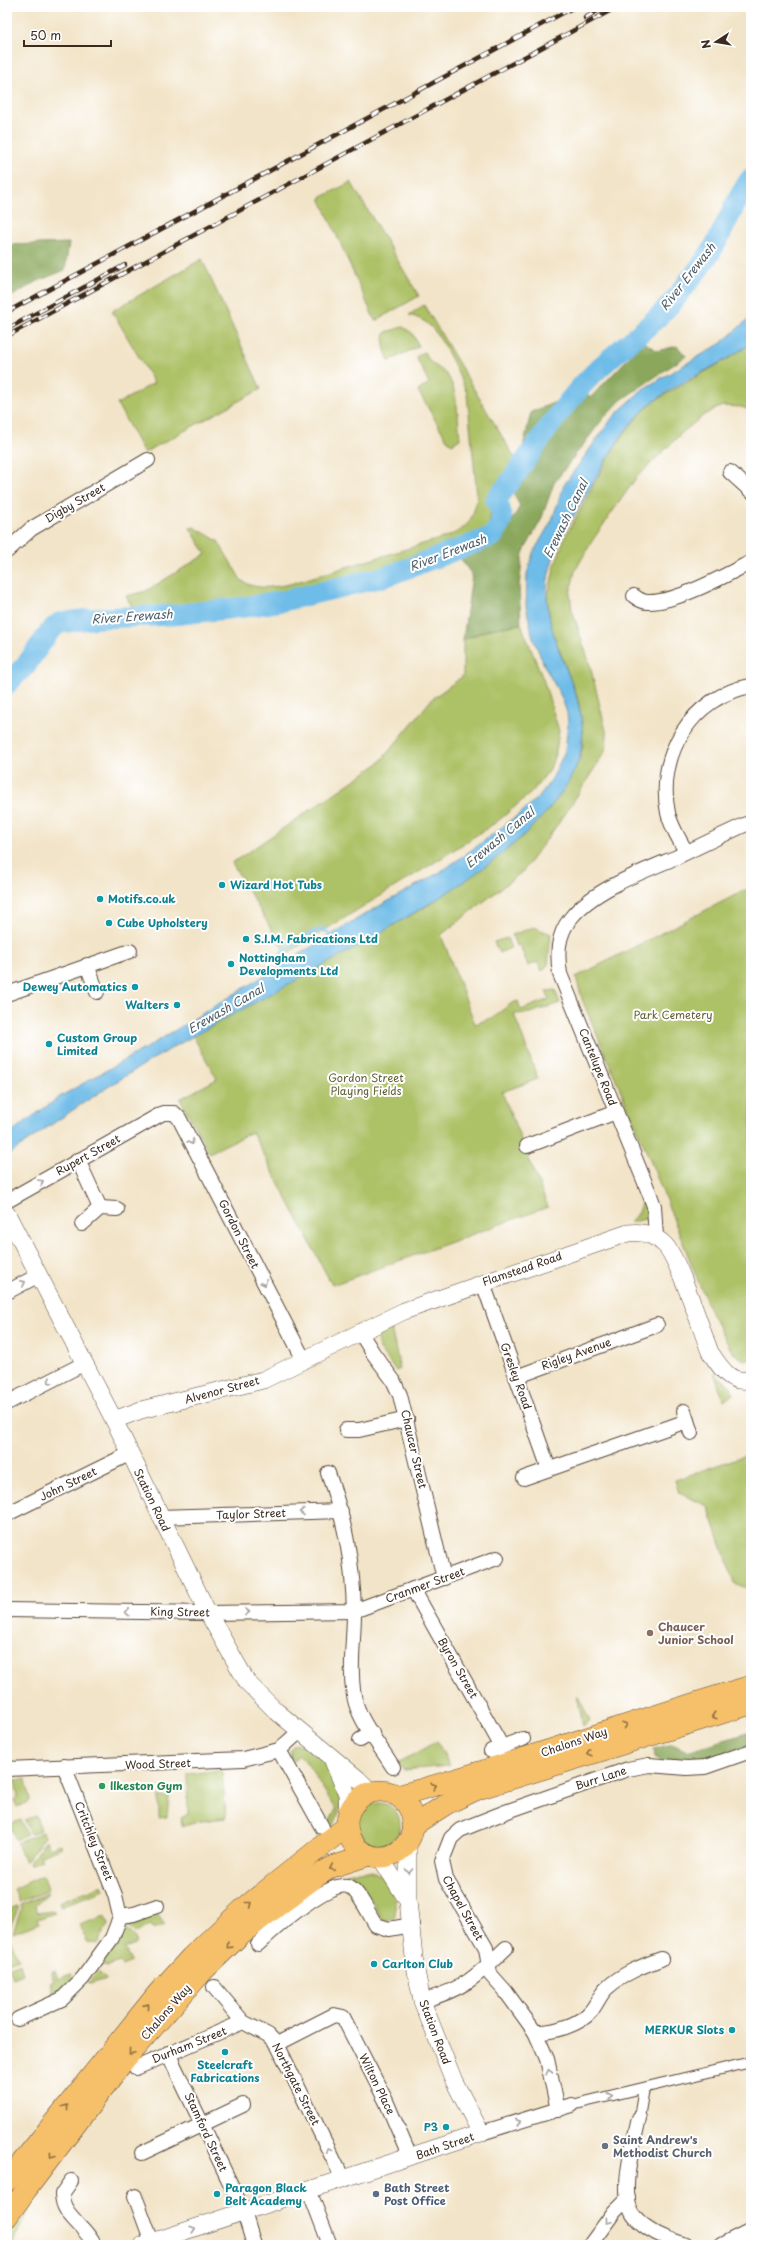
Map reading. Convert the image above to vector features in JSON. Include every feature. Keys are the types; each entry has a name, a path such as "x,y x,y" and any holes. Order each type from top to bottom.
{"main road":[{"name":"Chalons Way","path":"397,1796 496,1768 632,1722 751,1686"},
{"name":"Chalons Way","path":"410,1833 448,1803 478,1789 751,1704"},
{"path":"380,1791 397,1796 409,1809 410,1833 396,1852 374,1856 353,1844 347,1820 357,1800 371,1792 380,1791"},
{"name":"Chalons Way","path":"7,2182 138,2017 191,1957 243,1909 347,1820"},
{"name":"Chalons Way","path":"7,2217 35,2177 126,2058 203,1971 241,1934 317,1876 332,1867 374,1856"}],"street":[{"name":"Digby Street","path":"7,551 31,529 148,460"},
{"path":"730,472 751,491"},
{"path":"634,596 647,602 668,598 711,582 751,562"},
{"path":"686,852 671,822 667,804 669,766 677,742 685,726 702,708 739,689 751,686"},
{"name":"Cantelupe Road","path":"656,1237 654,1206 560,974 558,958 559,942 570,920 594,899 623,881 751,822"},
{"path":"7,994 130,951"},
{"path":"88,966 98,992"},
{"name":"Rupert Street","path":"7,1201 163,1113 170,1111"},
{"name":"Gordon Street","path":"170,1111 179,1118 304,1360"},
{"path":"527,1146 616,1112"},
{"path":"78,1160 100,1208"},
{"path":"82,1224 100,1208 118,1209"},
{"name":"Station Road","path":"7,1214 114,1420 160,1518 208,1613 247,1682 276,1711 332,1759 358,1779 371,1792"},
{"name":"Flamstead Road","path":"391,1317 628,1232 641,1233 656,1237"},
{"path":"656,1237 672,1254 710,1352 725,1373 737,1380 744,1381 751,1379"},
{"path":"7,1292 40,1275"},
{"name":"Gresley Road","path":"483,1283 549,1469"},
{"name":"Alvenor Street","path":"114,1420 141,1410 248,1384 304,1360 391,1317"},
{"name":"Rigley Avenue","path":"516,1377 635,1327 657,1325"},
{"name":"Chaucer Street","path":"360,1332 397,1387 407,1419 444,1578"},
{"path":"7,1403 85,1363"},
{"path":"346,1430 359,1430 407,1419"},
{"path":"524,1478 688,1421"},
{"name":"John Street","path":"7,1514 129,1454"},
{"path":"328,1473 341,1511 346,1532 354,1611 354,1696 366,1737 393,1767"},
{"name":"Taylor Street","path":"160,1518 341,1511"},
{"name":"Cranmer Street","path":"354,1611 497,1558"},
{"name":"Byron Street","path":"413,1589 497,1749 522,1738"},
{"name":"King Street","path":"7,1610 208,1613 354,1611"},
{"name":"Wood Street","path":"7,1769 223,1761 261,1756 279,1750 300,1731"},
{"path":"279,1750 313,1799 322,1827"},
{"name":"Burr Lane","path":"456,1834 508,1811 628,1769 649,1765 687,1768 705,1767 751,1751"},
{"name":"Station Road","path":"332,1759 347,1794 347,1820"},
{"name":"Critchley Street","path":"64,1766 115,1894 120,1916"},
{"name":"Station Road","path":"410,1833 408,1901 412,1925 415,1966 422,2001 454,2081 481,2133"},
{"name":"Chapel Street","path":"456,1834 451,1838 443,1855 443,1870 452,1892 476,1929 486,1948 490,1974 506,1992 535,2032 546,2059 558,2110"},
{"name":"Station Road","path":"374,1856 408,1901"},
{"path":"258,1944 296,1911 318,1896 338,1886 350,1886 376,1925 384,1929 412,1925"},
{"path":"18,2019 69,1994 112,1938 120,1916 134,1914 157,1906"},
{"path":"422,2001 458,1988 475,1978 506,1948"},
{"path":"535,2032 553,2030 581,2020 590,2013 605,1989 616,1980 637,1968 661,1959"},
{"name":"Northgate Street","path":"214,1987 243,2022 268,2035 278,2044 343,2179"},
{"name":"Wilton Place","path":"278,2044 338,2015 343,2017 370,2070 410,2157"},
{"name":"Durham Street","path":"136,2068 243,2022"},
{"name":"Stamford Street","path":"168,2053 244,2212 254,2245"},
{"name":"Bath Street","path":"148,2243 481,2133 572,2106 751,2062"},
{"path":"644,2088 627,2183 628,2198 634,2216 643,2224 657,2234 685,2245"},
{"path":"142,2153 243,2105"},
{"path":"71,2181 62,2194 63,2204 66,2210 86,2231 94,2245"},
{"path":"309,2190 330,2245"},
{"path":"135,2196 148,2243"},
{"path":"590,2245 614,2212 628,2198"},
{"path":"721,2245 751,2230"}],"green space":[{"path":"351,182 419,296 375,321 320,198"},
{"path":"69,243 65,270 38,281 7,299 7,245"},
{"path":"202,259 261,389 144,453 117,404 154,383 112,311"},
{"path":"424,305 519,465 492,500 489,529 433,552 376,572 317,588 243,601 134,610 126,596 146,591 206,554 190,528 194,527 218,541 241,580 253,586 265,587 290,584 446,537 454,534 469,522 474,511 477,496 467,394 451,358 434,330 425,322 409,315"},
{"path":"403,327 412,333 419,346 389,361 384,343 386,332"},
{"path":"644,342 657,351 677,346 686,356 621,400 602,420 554,483 541,520 523,553 519,586 521,624 490,629 463,640 472,575 452,546 489,530 490,520 511,522 520,506 507,481 519,465 531,412 556,402 571,384 591,397"},
{"name":"Gordon Street Playing Fields","path":"751,343 751,411 742,407 722,406 704,415 683,432 636,478 592,541 575,571 570,594 572,610 590,665 607,735 606,750 566,813 523,871 441,935 475,1024 493,1017 512,1003 518,1001 521,1010 549,999 546,991 555,990 560,1003 530,1013 514,1014 538,1079 502,1092 548,1207 332,1285 252,1132 209,1153 180,1099 217,1079 193,1036 427,906 493,859 537,821 580,760 583,745 582,724 578,699 551,628 547,599 555,565 564,539 607,460 624,433 639,415 656,400 729,358"},
{"path":"424,352 432,363 446,374 453,387 457,405 460,439 452,444 447,440 418,391 429,383 416,357"},
{"path":"521,624 543,679 559,731 556,751 550,769 532,792 498,821 440,859 286,954 232,863 379,763 432,699 463,676 463,640 490,629"},
{"name":"Park Cemetery","path":"751,887 751,1360 744,1360 732,1352 711,1313 648,1155 583,1002 576,977"},
{"path":"534,927 551,934 548,965 542,971 538,962 528,966 520,945 516,946 512,935"},
{"path":"507,938 511,948 499,953 494,942"},
{"path":"644,1195 648,1215 645,1219 630,1223 638,1212"},
{"path":"391,1328 400,1369 396,1371 379,1348 378,1342 379,1337 383,1332"},
{"path":"714,1373 731,1386 733,1394 724,1401"},
{"path":"746,1455 751,1460 751,1602 749,1589 734,1583 708,1506 679,1493 675,1480"},
{"path":"577,1695 590,1720 583,1726"},
{"path":"751,1732 751,1745 702,1760 688,1763 675,1763 664,1762 655,1757 654,1749 672,1744 687,1751"},
{"path":"437,1741 450,1766 403,1770 398,1763"},
{"path":"294,1745 303,1745 329,1767 334,1774 339,1789 340,1805 339,1814 336,1821 330,1829 316,1838 329,1823 336,1809 305,1760 298,1755 294,1761 291,1759 290,1750"},
{"path":"222,1770 226,1818 194,1822 182,1826 181,1818 188,1814 187,1774"},
{"path":"26,1779 30,1801 17,1807 14,1800 18,1797 15,1780"},
{"path":"159,1797 169,1797 167,1817 159,1818"},
{"path":"379,1803 394,1809 400,1824 394,1839 379,1845 364,1839 358,1824 364,1809"},
{"path":"36,1816 41,1830 30,1834 25,1820"},
{"path":"21,1820 27,1835 16,1840 10,1824"},
{"path":"43,1832 45,1837 25,1862 17,1843"},
{"path":"46,1840 49,1848 60,1844 61,1847 40,1856 42,1860 30,1865 29,1863"},
{"path":"372,1871 385,1879 394,1898 394,1918 384,1921 361,1886 346,1873"},
{"path":"43,1875 48,1888 47,1891 19,1902 14,1889"},
{"path":"102,1885 104,1890 61,1906 59,1902"},
{"path":"48,1893 35,1905 38,1913 53,1911 55,1913 37,1919 39,1923 13,1933 21,1908 20,1905"},
{"path":"17,1906 18,1908 7,1934 7,1910"},
{"path":"157,1914 165,1925 153,1929 151,1925 135,1933 127,1926"},
{"path":"105,1916 108,1924 97,1944 87,1942 80,1925"},
{"path":"124,1928 135,1938 137,1943 125,1948 131,1962 122,1966 120,1962 107,1966 101,1964"},
{"path":"10,1938 18,1959 7,1963 7,1939"},
{"path":"20,1963 23,1974 13,1978 9,1967"},
{"path":"55,1970 58,1978 71,1974 73,1979 55,1997 50,1983 54,1981 51,1972"},
{"path":"98,1972 107,1979 90,1984 88,1982"},
{"path":"41,2187 14,2240 13,2245 9,2245 11,2231 15,2223"}],"water":[{"name":"Erewash Canal","path":"751,317 751,343 737,353 664,394 651,404 632,423 607,458 568,526 555,553 550,568 547,597 551,623 581,715 582,739 577,763 564,789 547,811 527,832 505,851 482,869 433,902 361,944 148,1062 53,1123 7,1156 7,1135 61,1096 151,1045 367,913 442,871 522,812 540,795 552,779 565,751 568,723 567,713 562,698 545,667 533,638 526,606 527,574 533,553 552,520 564,485 613,417 643,389 720,344"}],"waterway":[{"name":"River Erewash","path":"7,684 26,665 50,631 59,623 98,618 173,615 283,601 387,576 493,536 502,519 501,511 496,500 520,469 553,421 577,391 600,367 655,320 675,299 699,269 712,250 740,195 751,178"},
{"path":"281,953 311,933 323,929 335,939"}],"railway":[{"path":"7,312 574,7"},
{"path":"585,18 604,7"},
{"path":"7,336 617,7"},
{"path":"7,329 125,265"}],"place":[{"name":"Wizard Hot Tubs","path":"222,885"},
{"name":"Motifs.co.uk","path":"100,899"},
{"name":"Cube Upholstery","path":"109,923"},
{"name":"S.I.M. Fabrications Ltd","path":"246,939"},
{"name":"Nottingham Developments Ltd","path":"231,964"},
{"name":"Dewey Automatics","path":"135,987"},
{"name":"Walters","path":"177,1005"},
{"name":"Custom Group Limited","path":"49,1044"},
{"name":"Chaucer Junior School","path":"650,1633"},
{"name":"Ilkeston Gym","path":"102,1786"},
{"name":"Carlton Club","path":"374,1964"},
{"name":"MERKUR Slots","path":"732,2030"},
{"name":"Steelcraft Fabrications","path":"225,2052"},
{"name":"P3","path":"446,2127"},
{"name":"Saint Andrew's Methodist Church","path":"605,2146"},
{"name":"Paragon Black Belt Academy","path":"217,2194"},
{"name":"Bath Street Post Office","path":"376,2194"}]}
